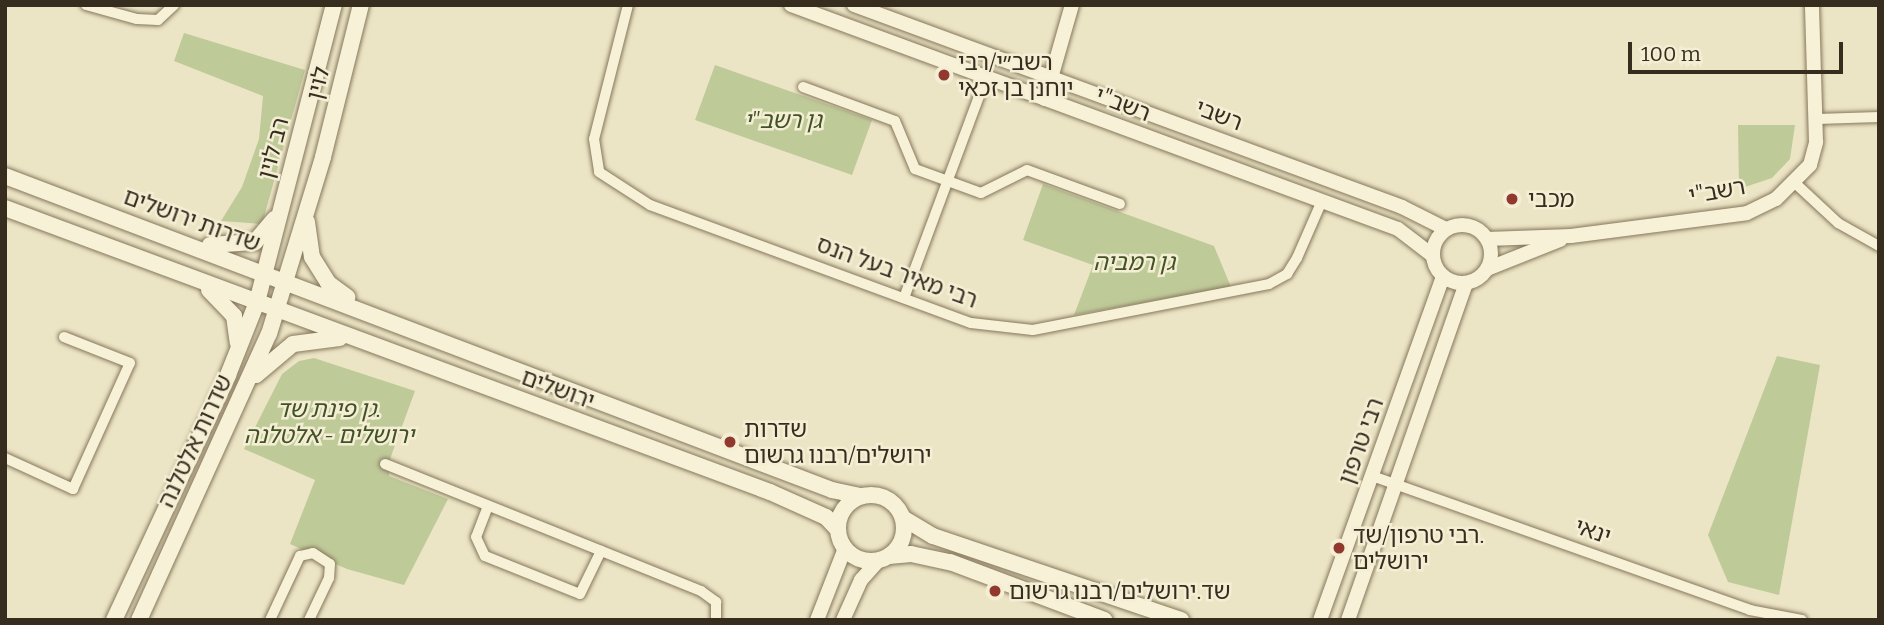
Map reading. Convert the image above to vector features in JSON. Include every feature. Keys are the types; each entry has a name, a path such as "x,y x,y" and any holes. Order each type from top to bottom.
{"main road":[{"name":"רב לוין","path":"257,302 334,5"},
{"name":"לוין","path":"286,279 361,5"},
{"name":"שדרות ירושלים","path":"5,176 362,308"},
{"path":"5,208 257,302"},
{"path":"186,242 229,247 255,242 281,208"},
{"path":"306,212 312,257 328,283 362,308"},
{"path":"183,274 227,305 238,328 236,354"},
{"name":"שדרות אלטלנה","path":"139,620 245,387 277,309 286,279"},
{"name":"שדרות אלטלנה","path":"114,620 236,354 257,302"},
{"name":"ירושלים","path":"257,302 770,492 826,517 838,530"},
{"name":"ירושלים","path":"362,308 832,490 861,496"},
{"path":"245,387 266,362 293,344 328,336 361,340"},
{"path":"1104,620 950,562 911,554 857,558 845,548 838,530 844,509 861,496 887,498 903,518 933,536 1181,620"},
{"path":"884,558 901,543 903,518"}],"street":[{"path":"86,5 137,19 158,20 174,5"},
{"name":"רבי מאיר בעל הנס","path":"628,5 594,139 599,172 650,205 971,323 1032,330 1269,284 1287,274 1321,204"},
{"name":"רשב\"י","path":"791,5 1321,204 1408,234 1432,255"},
{"name":"רשבי","path":"854,5 1402,207 1446,229"},
{"path":"1045,99 1072,5"},
{"name":"רשב\"י","path":"1487,239 1571,236 1747,213 1776,200 1810,165 1817,118 1812,5"},
{"path":"904,298 986,78"},
{"path":"803,87 895,121 915,169 947,181 981,193 1027,170 1120,204"},
{"path":"1817,118 1879,117"},
{"path":"1795,183 1838,223 1879,246"},
{"path":"1473,227 1487,239 1491,254 1487,269 1466,283 1443,277 1432,255 1435,241 1446,229 1473,227"},
{"name":"רשב\"י","path":"1487,269 1571,236"},
{"name":"רבי טרפון","path":"1320,620 1443,277"},
{"name":"רבי טרפון","path":"1348,620 1393,483 1466,283"},
{"path":"5,458 74,489 130,363 64,337"},
{"path":"385,464 701,591 716,602 716,620"},
{"name":"ינאי","path":"1372,476 1750,610 1802,620"},
{"path":"488,506 475,537 485,556 580,594 601,551"},
{"path":"817,620 845,548"},
{"path":"270,620 300,556 313,554 330,564 329,578 309,620"},
{"path":"843,620 861,580 884,558"}],"green space":[{"path":"184,33 305,70 262,224 221,221 242,187 259,139 263,96 174,61"},
{"name":"גן רשב\"י","path":"715,65 872,120 852,175 695,120"},
{"path":"1738,125 1795,125 1790,159 1772,178 1739,189"},
{"name":"גן רמביה","path":"1043,184 1214,246 1231,287 1074,315 1093,265 1023,240"},
{"path":"1777,356 1820,365 1779,595 1728,582 1708,535"},
{"name":"גן פינת שד. ירושלים - אלטלנה","path":"314,358 415,391 390,459 389,476 448,499 404,585 347,569 290,544 315,480 244,449 282,374 299,361"}],"place":[{"name":"רשב״י/רבי יוחנן בן זכאי","path":"944,75"},
{"name":"מכבי","path":"1512,199"},
{"name":"שדרות ירושלים/רבנו גרשום","path":"730,442"},
{"name":"רבי טרפון/שד. ירושלים","path":"1339,548"},
{"name":"שד.ירושלים/רבנו גרשום","path":"995,591"}]}
